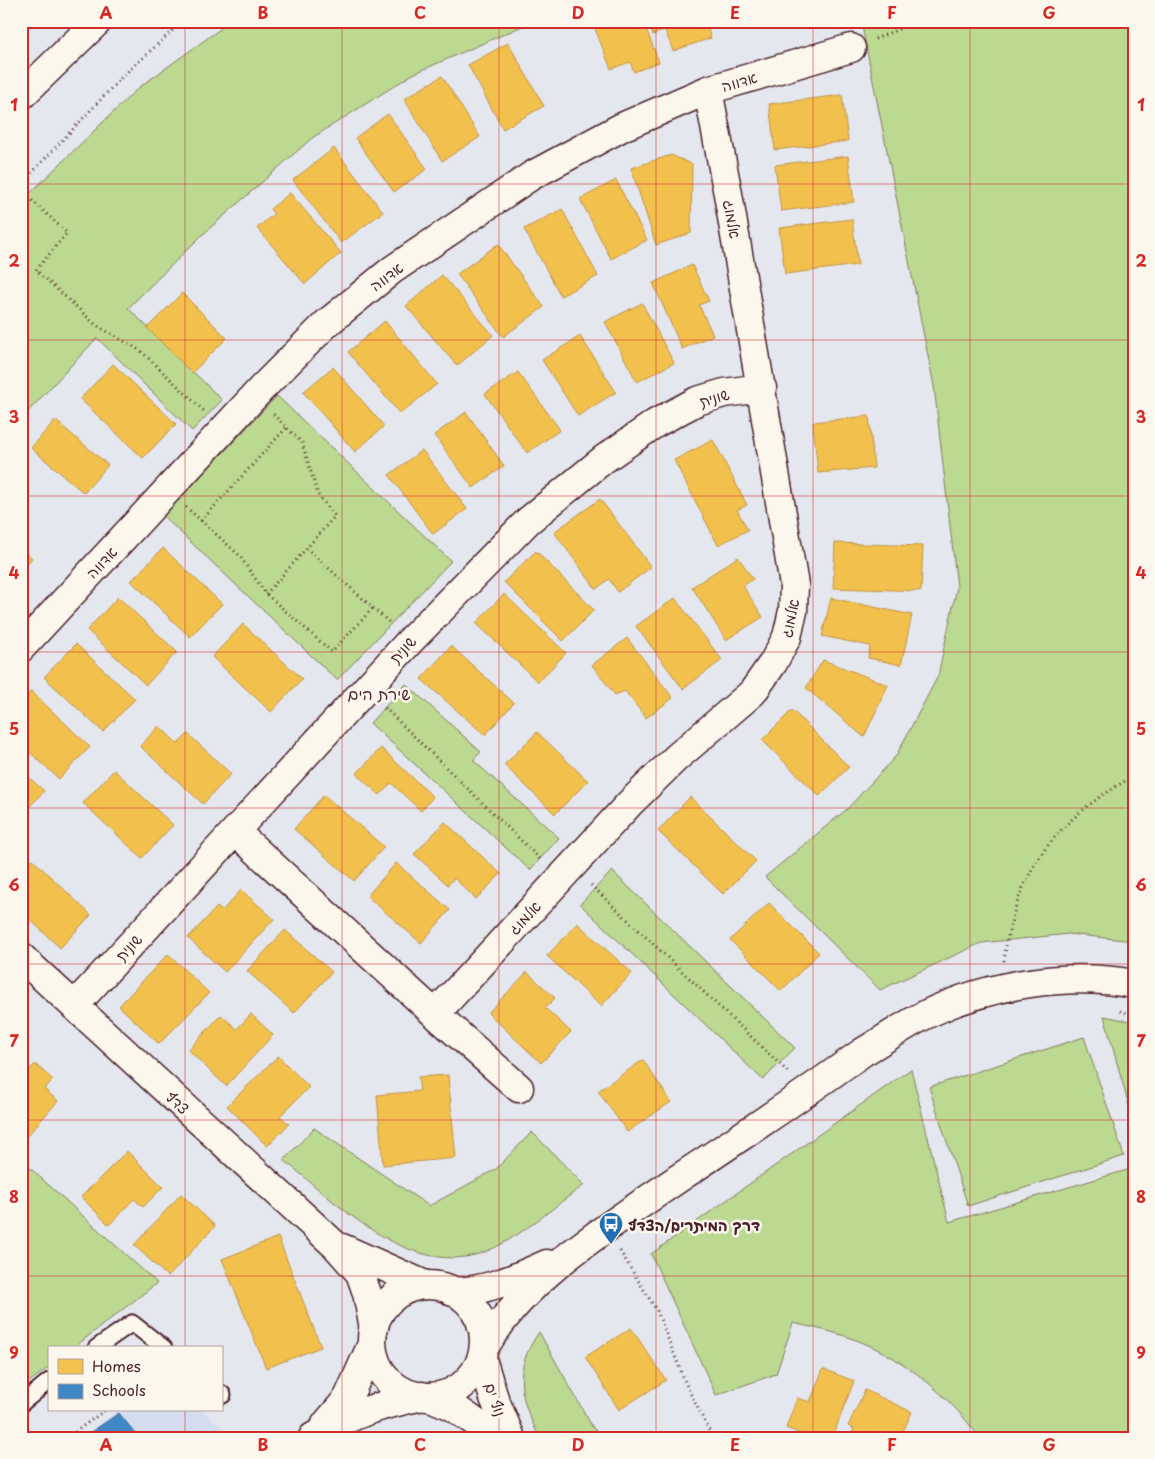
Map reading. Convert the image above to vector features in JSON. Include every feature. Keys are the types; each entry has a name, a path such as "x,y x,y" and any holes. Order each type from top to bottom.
{"street":[{"path":"21,96 98,21"},
{"name":"אדווה","path":"21,648 255,396 327,323 392,270 539,171 622,127 708,90 851,48"},
{"name":"אלמוג","path":"435,1014 630,803 752,693 774,663 787,637 793,611 794,585 762,388 708,90"},
{"name":"שונית","path":"74,1006 410,641 528,521 604,459 656,422 697,401 724,393 762,388"},
{"path":"235,831 519,1088"},
{"name":"צדף","path":"21,957 336,1246 360,1273 367,1293 373,1336"},
{"path":"453,1292 473,1291 496,1285 561,1258 863,1052 930,1013 968,998 1031,983 1064,980 1134,984"},
{"path":"313,1437 348,1417 376,1406 426,1396 447,1394 462,1386 474,1374 496,1327 513,1306 597,1235"},
{"name":"צדף","path":"336,1246 425,1285"},
{"path":"313,1437 337,1413 348,1398 373,1336 380,1313 390,1300 407,1289 425,1285 445,1288 462,1296 476,1311 482,1326 483,1354"},
{"path":"373,1336 376,1360 384,1375 396,1387 426,1396"},
{"name":"נוף ים","path":"483,1354 494,1398 512,1438"},
{"name":"נוף ים","path":"426,1396 452,1406 498,1438"}],"lane":[{"path":"99,1346 132,1322 162,1346"},
{"path":"21,1404 48,1383"}],"path":[{"path":"21,184 123,76 182,21"},
{"path":"851,48 918,21"},
{"path":"1132,21 1134,71"},
{"path":"21,190 67,233 36,270 96,325 141,351 224,429"},
{"path":"255,396 302,443 318,495 335,516 266,594"},
{"path":"201,521 286,428"},
{"path":"167,490 239,555 266,594 332,652 373,608"},
{"path":"306,548 410,641"},
{"path":"1134,648 1134,696"},
{"path":"366,689 565,873 808,1091"},
{"path":"1001,989 1007,943 1016,908 1033,865 1064,824 1105,792 1134,776"},
{"path":"1117,1010 1134,1015"},
{"path":"597,1235 657,1311 688,1389 713,1438"},
{"path":"66,1438 102,1412"}],"shaded area":[{"path":"116,1412 204,1412 234,1438 80,1438"}],"green space":[{"path":"231,21 534,21 413,74 312,138 201,236 128,308 222,400 192,431 97,338 21,419 21,202 137,89"},
{"path":"861,21 1134,21 1134,941 1068,934 981,943 880,990 765,877 847,809 896,756 938,676 957,587 934,386"},
{"path":"277,396 451,561 337,680 163,516"},
{"path":"406,684 481,752 473,760 559,838 530,870 370,723"},
{"path":"612,871 795,1048 763,1080 580,904"},
{"path":"1104,1016 1134,1022 1134,1124"},
{"path":"1084,1037 1124,1156 968,1206 929,1087"},
{"path":"911,1069 949,1222 1134,1168 1134,1438 980,1438 968,1422 940,1393 892,1357 848,1337 793,1323 776,1374 716,1395 651,1254"},
{"path":"314,1128 429,1206 496,1169 532,1132 584,1185 529,1227 494,1248 465,1257 436,1257 408,1249 380,1235 354,1218 284,1160"},
{"path":"21,1160 157,1283 76,1346 48,1346 48,1368 21,1388"},
{"path":"539,1332 593,1428 604,1438 540,1438 527,1410 522,1385 525,1359 530,1346"}],"building: Homes":[{"path":"592,21 643,21 659,62 634,72 630,62 611,69"},
{"path":"648,21 705,21 711,38 673,51 665,30 653,35"},
{"path":"508,43 544,106 503,129 468,65"},
{"path":"442,76 480,137 442,161 404,99"},
{"path":"842,95 848,141 775,150 769,104"},
{"path":"388,114 427,169 394,192 355,138"},
{"path":"334,148 383,212 341,243 293,180"},
{"path":"671,155 692,164 691,233 656,245 631,168"},
{"path":"848,156 854,202 781,211 775,165"},
{"path":"616,180 647,240 611,259 580,199"},
{"path":"290,193 341,253 305,284 257,228 274,214 270,209"},
{"path":"562,209 598,276 561,296 524,229"},
{"path":"852,219 858,265 785,274 779,228"},
{"path":"498,244 544,307 503,337 457,274"},
{"path":"692,265 709,301 699,305 713,335 682,349 653,283"},
{"path":"442,275 493,335 457,366 406,306"},
{"path":"182,293 227,338 192,373 147,328"},
{"path":"642,303 674,363 637,382 605,322"},
{"path":"385,321 437,384 400,414 348,352"},
{"path":"580,336 616,392 578,416 542,360"},
{"path":"113,364 176,424 143,458 80,399"},
{"path":"333,367 384,426 355,452 303,392"},
{"path":"518,372 560,430 527,453 485,394"},
{"path":"466,412 504,466 473,488 434,435"},
{"path":"869,416 874,468 818,473 813,422"},
{"path":"55,420 108,465 84,493 31,448"},
{"path":"713,440 747,505 737,510 748,530 718,545 674,460"},
{"path":"422,450 467,509 433,534 389,475"},
{"path":"600,499 651,567 618,592 609,579 596,589 554,532"},
{"path":"835,543 923,546 921,591 833,588"},
{"path":"21,548 32,558 21,571"},
{"path":"163,548 222,604 190,637 131,581"},
{"path":"536,551 594,610 563,641 504,582"},
{"path":"738,557 753,579 743,586 763,617 726,640 692,587"},
{"path":"504,594 566,653 538,682 476,623"},
{"path":"118,597 177,652 146,685 87,630"},
{"path":"675,598 722,660 683,689 636,626"},
{"path":"831,598 912,615 901,665 868,658 870,646 822,636"},
{"path":"243,624 302,679 271,712 212,657"},
{"path":"627,638 673,698 646,718 625,691 615,695 592,665"},
{"path":"76,644 135,699 103,732 44,677"},
{"path":"451,646 514,703 485,735 421,679"},
{"path":"823,660 888,685 864,737 806,688"},
{"path":"31,691 90,747 59,779 21,744 21,702"},
{"path":"792,710 849,767 819,796 762,740"},
{"path":"159,726 178,744 188,734 231,774 203,804 140,746"},
{"path":"537,732 588,781 555,814 504,765"},
{"path":"381,748 433,797 421,811 391,783 380,795 356,774"},
{"path":"21,770 44,791 21,816"},
{"path":"114,770 173,825 142,858 83,803"},
{"path":"324,795 384,847 354,881 294,829"},
{"path":"690,797 756,861 723,894 658,831"},
{"path":"445,822 501,874 476,899 454,878 448,885 414,854"},
{"path":"32,859 91,915 60,948 21,911 21,870"},
{"path":"396,863 450,910 421,943 367,896"},
{"path":"241,890 274,919 225,972 188,938 217,907 222,911"},
{"path":"769,903 819,953 781,991 730,940"},
{"path":"577,923 632,973 601,1006 547,956"},
{"path":"285,930 332,972 294,1013 247,971"},
{"path":"168,954 209,993 159,1044 119,1006"},
{"path":"527,972 555,998 545,1008 571,1032 541,1063 488,1013"},
{"path":"251,1014 273,1035 226,1086 188,1050 221,1015 237,1029"},
{"path":"278,1056 309,1087 280,1116 289,1124 267,1146 227,1106"},
{"path":"643,1060 671,1102 627,1132 598,1091"},
{"path":"35,1064 53,1080 44,1089 58,1101 26,1137 21,1133 21,1079"},
{"path":"448,1075 456,1158 383,1165 377,1095 420,1091 418,1077"},
{"path":"127,1151 163,1187 143,1207 134,1199 109,1225 81,1197"},
{"path":"181,1194 215,1226 168,1277 134,1245"},
{"path":"278,1237 321,1347 266,1368 222,1259"},
{"path":"631,1328 666,1380 619,1410 585,1357"},
{"path":"823,1369 854,1381 832,1438 812,1438 786,1428 797,1398 810,1402"},
{"path":"865,1390 912,1412 900,1438 850,1438 854,1429 848,1426"}],"building: Schools":[{"path":"119,1413 139,1438 97,1438 91,1432"}],"place":[{"name":"דרך המיתרים/הצדף","path":"611,1245"}],"district":[{"name":"שירת הים","path":"379,693"}]}
